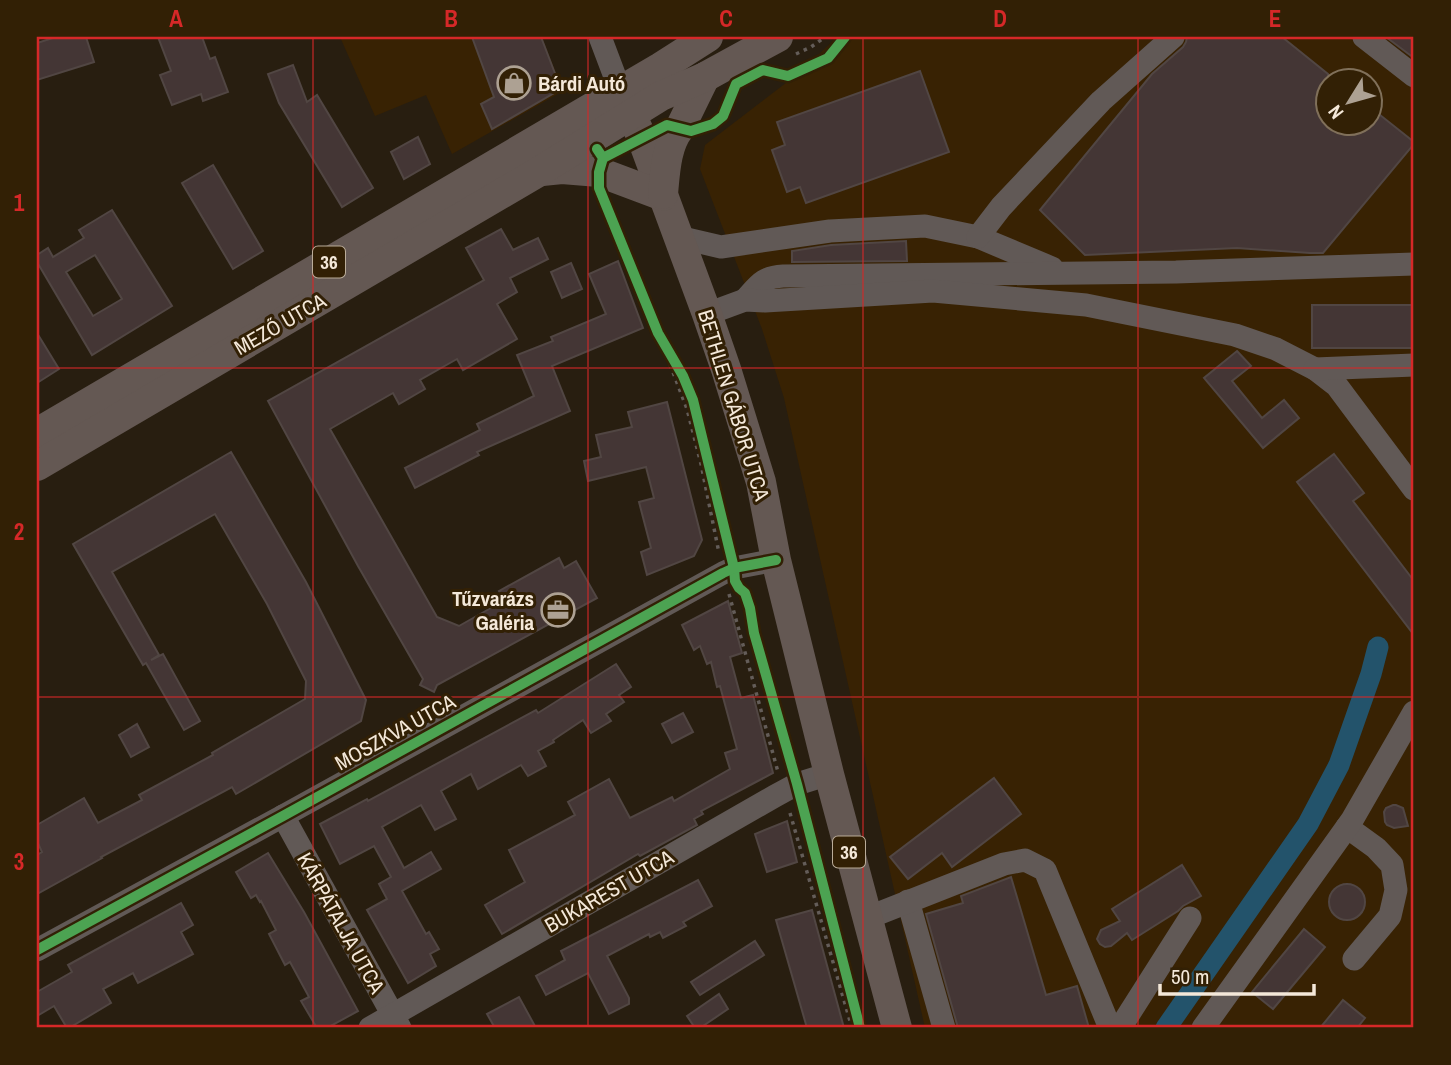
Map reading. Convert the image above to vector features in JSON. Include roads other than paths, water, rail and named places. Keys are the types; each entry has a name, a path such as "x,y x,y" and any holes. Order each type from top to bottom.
{"main road":[{"path":"625,103 662,96 705,77 778,37"},
{"path":"625,103 691,39"},
{"path":"663,196 666,165 674,135 705,77"},
{"name":"MEZŐ UTCA","path":"37,466 540,171 625,103"},
{"name":"MEZŐ UTCA","path":"37,433 625,103"},
{"name":"BETHLEN GÁBOR UTCA","path":"625,103 642,138 707,314 761,482 776,560 829,774 897,1028"},
{"name":"36","path":"540,171 562,169 598,172 663,196"}],"street":[{"name":"BETHLEN GÁBOR UTCA","path":"600,37 625,103"},
{"path":"978,237 1001,207 1101,101 1173,37"},
{"path":"1364,37 1414,76"},
{"path":"678,237 721,247 830,231 925,226 978,237 1065,273"},
{"path":"745,300 763,281 783,276 1176,272 1414,264"},
{"path":"707,314 745,300 933,291 1086,305 1235,335 1276,349 1315,369 1337,386 1414,489"},
{"path":"1315,369 1414,365"},
{"name":"MOSZKVA UTCA","path":"37,950 728,570 776,560"},
{"path":"1203,1028 1347,827 1414,712"},
{"name":"BUKAREST UTCA","path":"370,1028 396,1022 783,792 797,784 829,774"},
{"name":"KÁRPÁTALJA UTCA","path":"282,816 396,1022"},
{"path":"1347,827 1376,848 1392,865 1396,890 1390,916 1354,959"},
{"path":"867,918 1004,864 1025,860 1045,870 1110,1028"},
{"path":"908,901 944,1028"},
{"path":"1120,1028 1190,918"}],"waterway":[{"path":"1166,1028 1308,824 1339,765 1378,647"}],"place":[{"name":"Bárdi Autó","path":"514,83"},
{"name":"Tűzvarázs Galéria","path":"558,610"}]}
